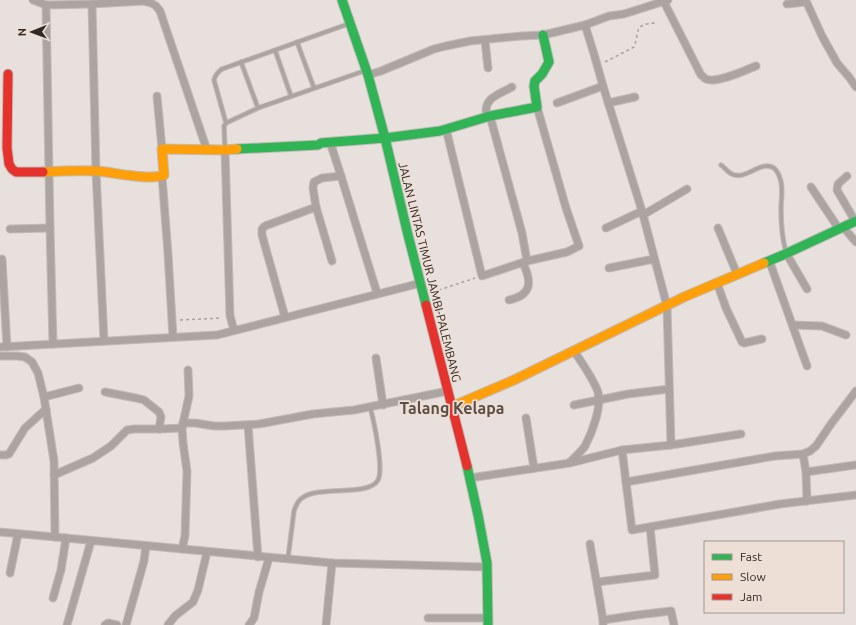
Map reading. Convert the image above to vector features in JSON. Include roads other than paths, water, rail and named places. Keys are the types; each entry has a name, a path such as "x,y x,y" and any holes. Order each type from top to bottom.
{"main road":[{"name":"JALAN LINTAS TIMUR JAMBI-PALEMBANG","path":"342,0 367,73 385,138 408,235 470,478 487,568 488,622"},
{"path":"8,74 7,148 9,164 16,172 96,171 139,176 162,176 164,175 162,149 225,150 318,145 321,143 330,142 385,138 440,131 489,116 537,107 534,86 535,81 542,74 549,62 543,35"},
{"path":"451,407 514,380 716,283 856,221"}],"street":[{"path":"33,0 46,5 143,1 156,6 160,11 207,150"},
{"path":"367,73 381,71 434,49 470,41 543,35 584,25 609,16 624,14 665,0 701,75 706,79 710,80 727,77 756,66"},
{"path":"787,4 805,2 807,4 837,63 856,87"},
{"path":"92,4 96,171 104,341"},
{"path":"46,5 53,344"},
{"path":"584,25 598,66 642,213 667,306 671,445"},
{"path":"485,40 488,68"},
{"path":"557,103 603,86"},
{"path":"509,300 520,297 524,294 527,290 529,280 525,262 522,233 486,108 491,98 512,87"},
{"path":"157,96 162,149"},
{"path":"608,103 635,97"},
{"path":"446,129 482,276 525,262 567,252 579,246 566,208 537,107"},
{"path":"330,142 377,293"},
{"path":"225,150 230,316 234,330"},
{"path":"162,176 174,337"},
{"path":"332,261 316,207 313,188 314,182 322,178 341,176"},
{"path":"847,176 838,184 837,190 856,221"},
{"path":"811,187 841,228 856,242"},
{"path":"606,228 642,213 687,189"},
{"path":"285,317 262,235 262,229 264,226 316,207"},
{"path":"10,229 50,228"},
{"path":"718,228 737,274"},
{"path":"786,253 807,289"},
{"path":"2,259 4,347 217,335 421,282"},
{"path":"609,268 654,259"},
{"path":"770,260 807,366"},
{"path":"716,283 742,342 744,343 762,339"},
{"path":"793,326 822,326 846,335"},
{"path":"570,463 584,447 592,431 599,401 598,392 586,368 574,351"},
{"path":"0,356 26,357 32,362 38,373 44,397 54,461 55,537"},
{"path":"376,358 382,405"},
{"path":"182,549 185,536 187,471 182,425 188,396 188,370"},
{"path":"44,397 79,388"},
{"path":"574,405 628,394 669,389"},
{"path":"54,475 93,458 111,446 127,430 159,430 195,423 214,426 259,424 313,414 354,410 448,391"},
{"path":"626,482 775,456 803,454 816,446 856,391"},
{"path":"105,392 144,400 159,412 161,417 159,430"},
{"path":"0,455 9,454 24,428 46,410"},
{"path":"526,418 534,468"},
{"path":"248,425 258,557"},
{"path":"470,478 570,463 622,450 671,445 741,434"},
{"path":"622,450 632,530 780,504 856,495"},
{"path":"803,454 806,472 807,501"},
{"path":"806,472 856,465"},
{"path":"597,582 655,575 650,527"},
{"path":"0,532 332,563 487,568"},
{"path":"10,573 18,534"},
{"path":"53,598 66,538"},
{"path":"67,625 91,541"},
{"path":"590,544 603,622 637,614 671,611 674,625"},
{"path":"126,625 144,560 146,546"},
{"path":"168,625 175,616 193,602 198,590 207,552"},
{"path":"249,625 254,618 259,592 269,558"},
{"path":"326,625 332,563"},
{"path":"428,618 488,622"},
{"path":"105,625 108,623 117,625"}],"lane":[{"path":"225,150 224,126 226,123 214,80 215,76 222,69 350,23"},
{"path":"297,42 314,88"},
{"path":"275,50 291,96"},
{"path":"241,62 258,108"},
{"path":"226,123 258,108 291,96 367,73"},
{"path":"721,165 730,173 740,176 766,166 773,168 777,172 781,183 781,224 786,253"},
{"path":"288,559 294,511 296,504 300,499 309,494 318,492 366,488 372,486 378,479 379,465 376,430 370,407"}],"district":[{"name":"Talang Kelapa","path":"452,408"}]}
